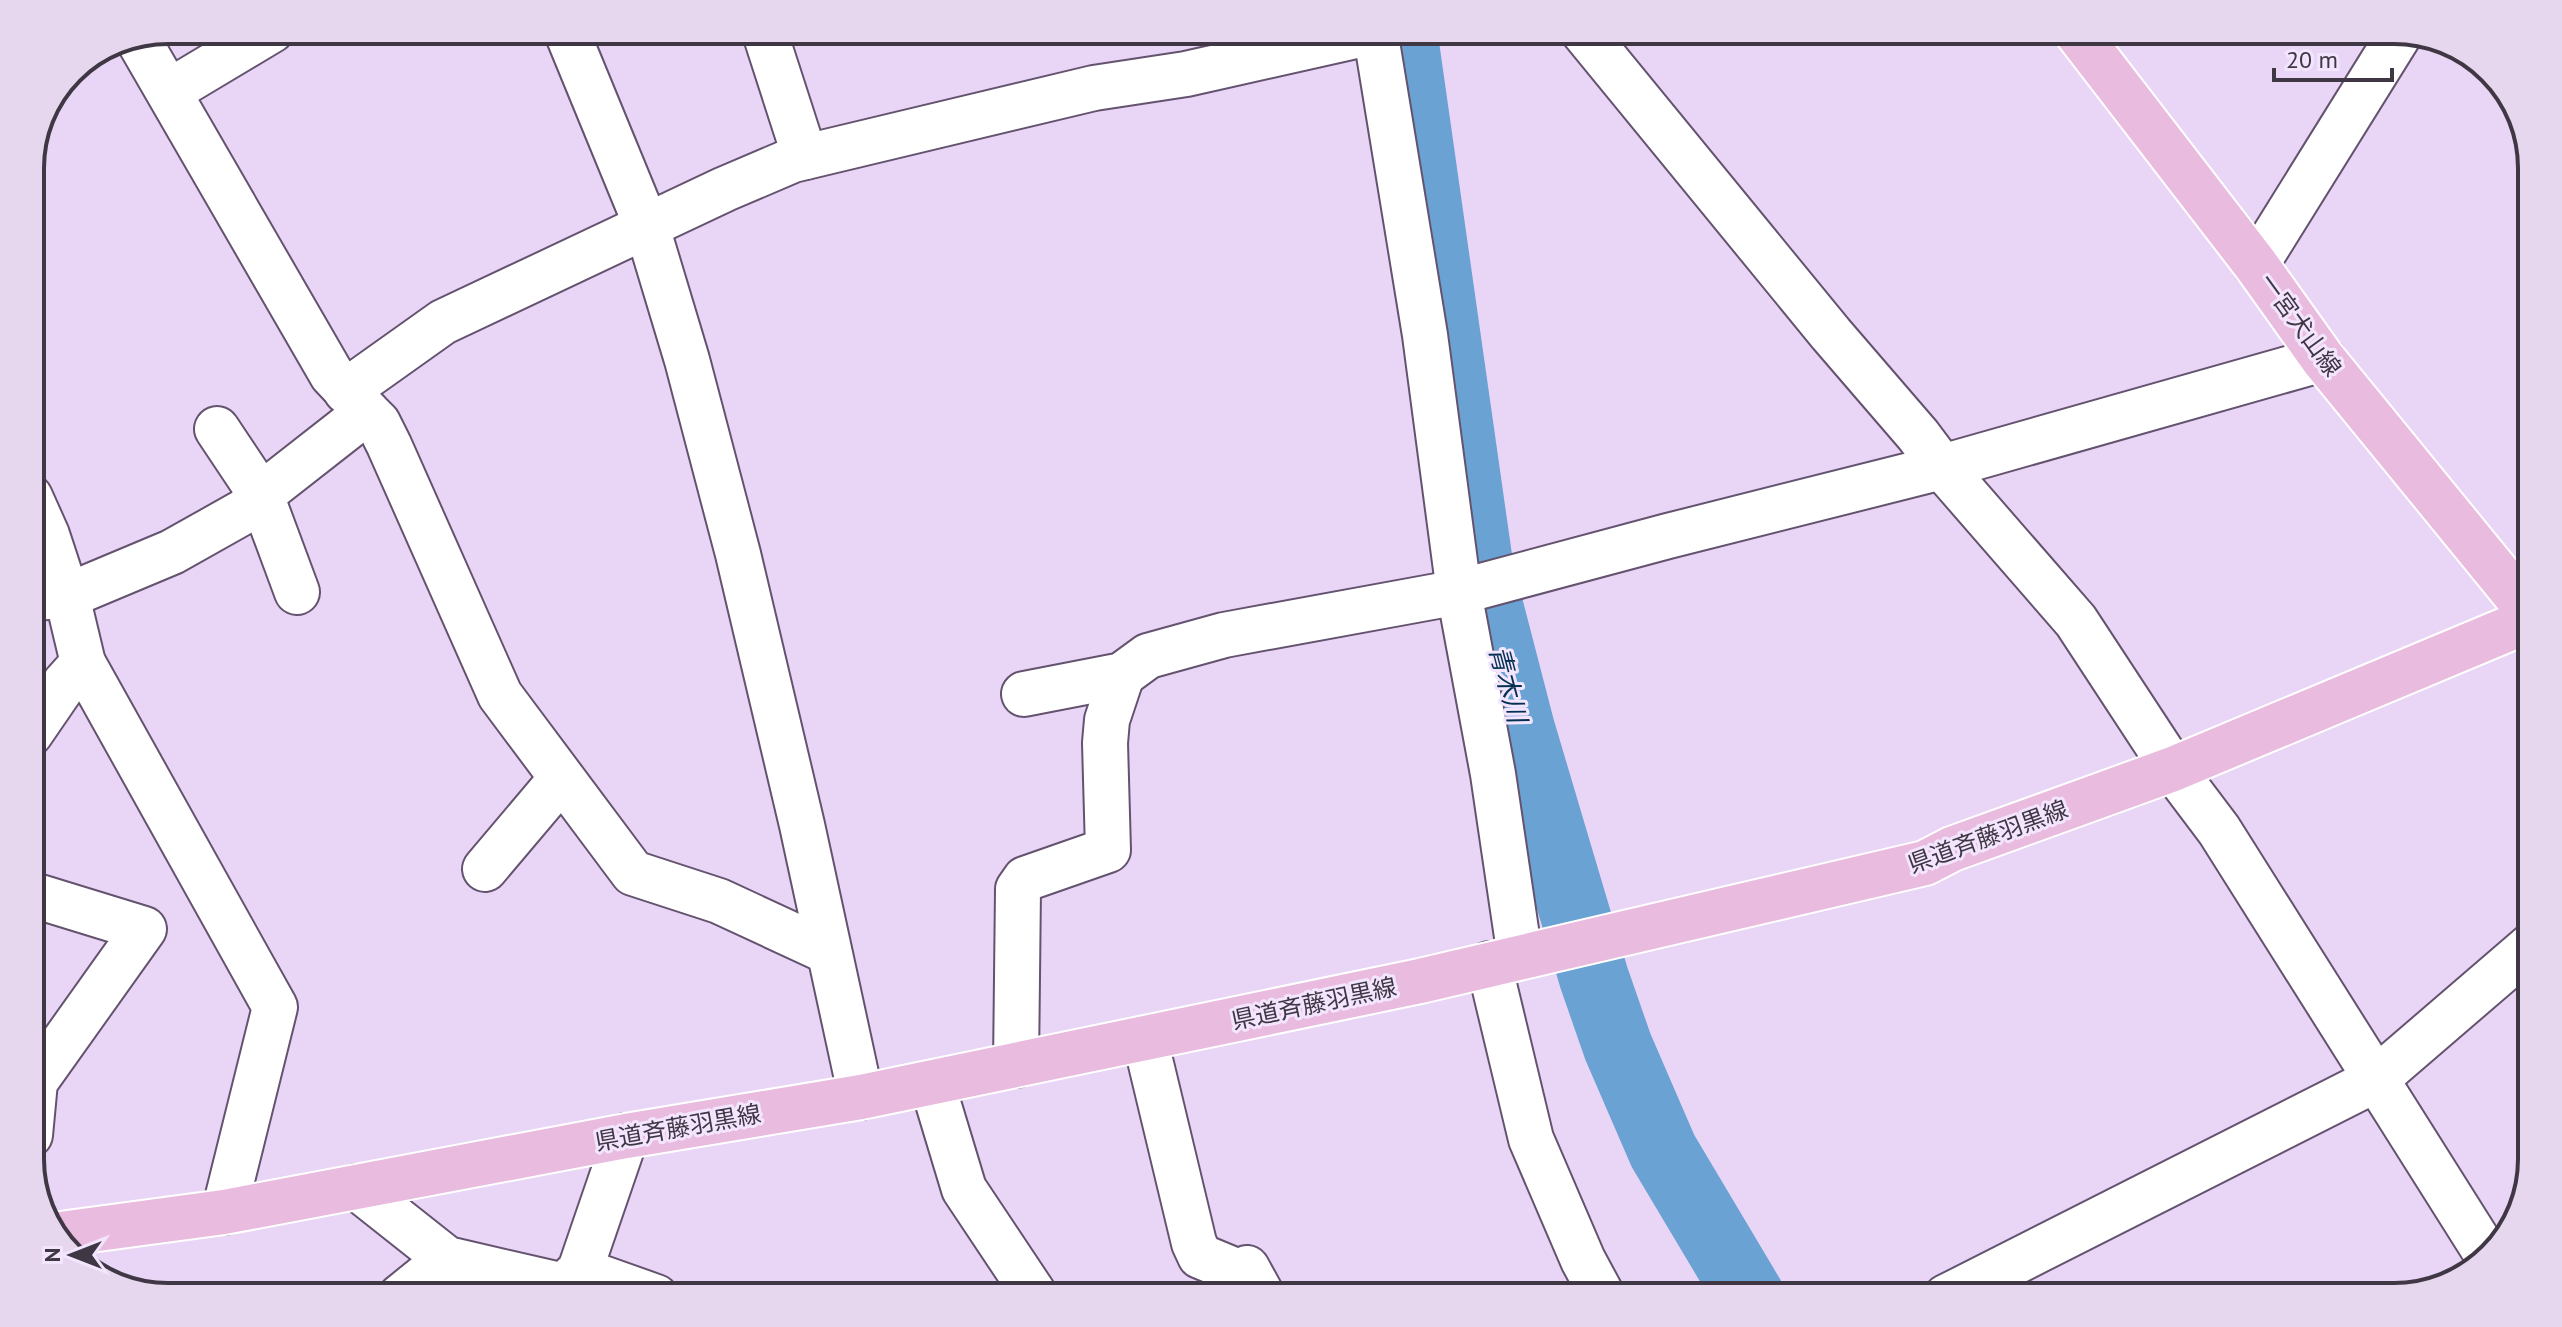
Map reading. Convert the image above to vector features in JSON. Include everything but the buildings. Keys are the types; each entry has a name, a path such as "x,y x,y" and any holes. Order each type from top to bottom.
{"main road":[{"name":"一宮犬山線","path":"2086,44 2256,265 2323,359 2518,600"},
{"name":"県道斉藤羽黒線","path":"112,1227 224,1212 626,1136 932,1083 1406,984 1925,863 1952,849 2173,769 2518,623"}],"street":[{"path":"170,91 249,44"},
{"path":"572,44 647,227 687,360 738,554 861,1097"},
{"path":"769,44 805,157"},
{"path":"48,597 172,552 245,511 443,322 725,189 805,157 1094,88 1186,74 1317,44"},
{"path":"1380,44 1425,335 1459,592 1493,774 1505,960 1531,1139 1595,1283"},
{"path":"1593,44 1942,467 2076,621 2173,769 2219,830 2482,1246"},
{"path":"2256,265 2394,44"},
{"path":"142,46 332,375 378,423 500,695 561,779 633,873 719,901 829,952"},
{"path":"1024,694 1122,675 1148,656 1224,635 1459,592 1942,467 2323,359"},
{"path":"217,429 261,495 297,592"},
{"path":"44,528 47,535 48,597 275,1007 224,1212"},
{"path":"44,714 83,663"},
{"path":"1016,1065 1018,889 1025,879 1108,850 1105,743 1107,720 1122,675"},
{"path":"485,869 561,779"},
{"path":"44,898 144,929 44,1069"},
{"path":"1974,1283 2375,1080 2518,957"},
{"path":"1145,1039 1190,1228 1200,1256 1241,1273 1247,1268 1255,1283"},
{"path":"932,1083 964,1189 1027,1283"},
{"path":"568,1283 626,1136"},
{"path":"356,1187 447,1259 563,1283"},
{"path":"417,1283 447,1259"}],"waterway":[{"name":"青木川","path":"1404,44 1479,571 1520,729 1594,978 1618,1047 1663,1151 1742,1283"}]}
